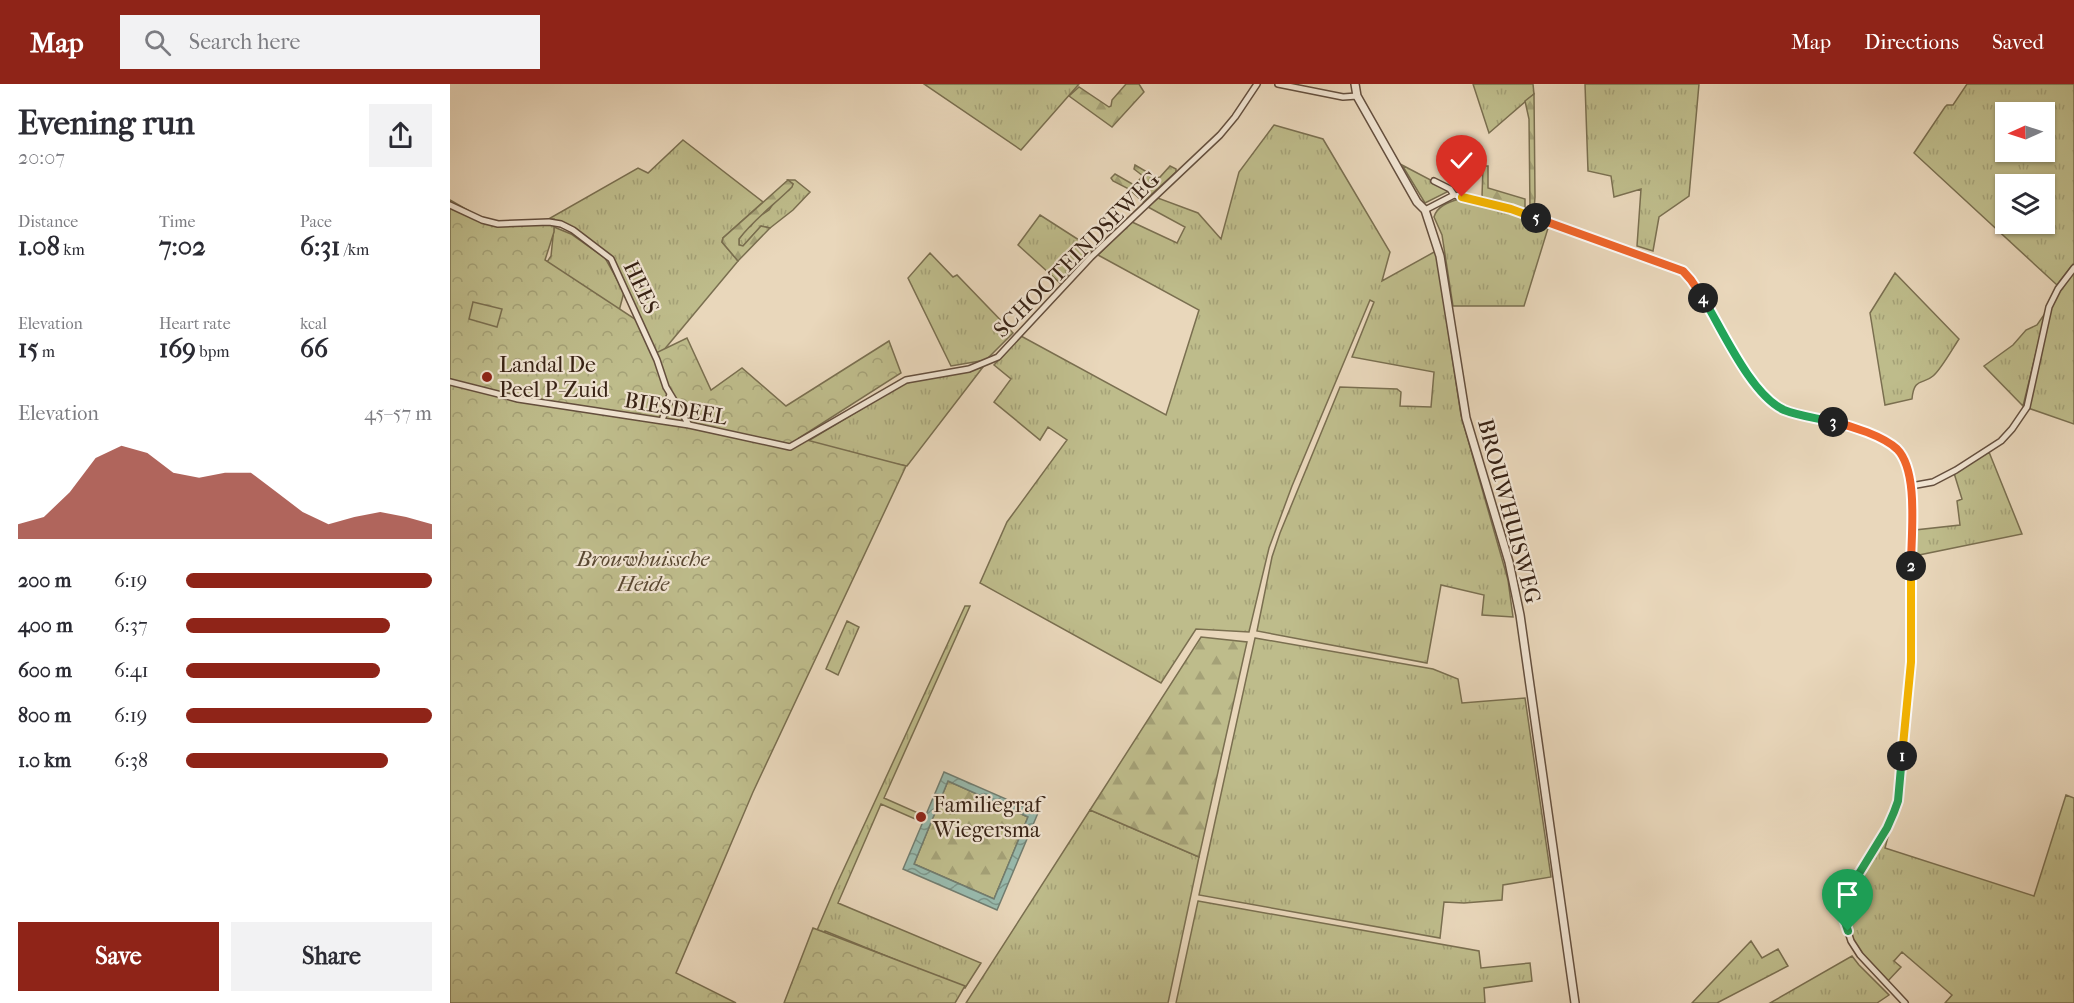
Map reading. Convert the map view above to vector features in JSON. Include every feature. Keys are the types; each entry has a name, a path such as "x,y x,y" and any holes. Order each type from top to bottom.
{"street":[{"name":"SCHOOTEINDSEWEG","path":"790,447 906,380 969,369 998,357 1090,257 1220,135 1257,84"},
{"path":"1278,84 1343,97 1357,96"},
{"name":"BROUWHUISWEG","path":"1355,84 1357,96 1418,202 1425,210 1440,256 1466,418 1509,562 1515,591 1575,1003"},
{"path":"1434,181 1450,189 1454,195"},
{"path":"1425,210 1454,195 1511,209 1683,271 1691,280 1743,366 1763,393 1782,409 1836,422 1887,442 1895,447 1907,463 1911,486 1911,662 1898,801 1887,828 1844,898 1843,916 1851,940 1860,955 1905,1003"},
{"name":"HEES","path":"450,206 482,220 498,224 549,222 561,224 573,230 611,259 639,318 670,393 689,425"},
{"path":"1911,486 1934,482 1956,470 2001,441 2012,429 2027,406 2049,308 2058,289 2074,268"},
{"name":"BIESDEEL","path":"450,382 522,399 689,425 790,447"},
{"path":"662,421 670,393"}],"green space":[{"path":"924,84 1079,84 1021,150"},
{"path":"1126,84 1139,84 1144,92 1112,127 1069,96 1079,87 1109,107"},
{"path":"1473,84 1533,84 1534,94 1489,133"},
{"path":"1585,84 1699,84 1689,196 1659,217 1653,251 1637,246 1641,189 1614,197 1611,176 1588,171"},
{"path":"1967,84 2074,84 2074,263 2057,285 2002,234 2055,234 2055,174 1995,174 1995,228 1914,153 1947,105 1953,105"},
{"path":"1534,94 1534,211 1530,210 1529,119 1525,101"},
{"path":"1274,125 1323,139 1390,252 1382,281 1436,251 1461,415 1508,580 1513,617 1482,615 1484,595 1441,585 1427,663 1257,631 1272,557 1280,533 1340,387 1397,389 1401,392 1400,406 1431,407 1434,372 1352,357 1374,302 1370,300 1292,486 1269,548 1249,632 1196,629 1161,683 980,583 1007,522 1067,440 1048,427 1040,440 994,402 1011,379 994,365 1021,336 1166,415 1199,310 1098,255 1132,222 1177,243 1185,227 1148,207 1158,198 1198,213 1221,239 1239,172"},
{"path":"683,140 763,202 723,238 722,242 738,261 658,357 612,258 572,228 545,221 638,168 648,173"},
{"path":"1135,165 1157,178 1170,166 1176,169 1176,172 1143,202 1129,189 1111,178 1115,174 1134,185 1143,176 1134,169"},
{"path":"1402,165 1444,187 1447,192 1425,203"},
{"path":"1483,166 1488,166 1488,188 1525,199 1525,209 1482,197"},
{"path":"788,180 795,180 810,192 793,210 770,228 761,226 743,246 739,245 739,239 755,219 769,210 777,198 789,190 793,184"},
{"path":"788,180 793,184 792,187 739,239 739,245 743,246 761,226 770,228 738,261 722,242 723,238"},
{"path":"1459,199 1493,205 1549,225 1524,306 1453,306 1442,235 1434,217 1441,207"},
{"name":"Brouwhuissche Heide","path":"450,200 490,223 554,219 554,232 545,260 641,323 656,353 687,338 711,390 742,368 786,406 889,341 901,373 799,438 906,466 753,792 676,973 736,1003 450,1003"},
{"path":"1040,215 1093,249 1060,283 1018,245"},
{"path":"554,227 571,234 605,258 624,292 619,311 547,262 551,256"},
{"path":"930,253 953,277 957,275 1013,333 986,360 951,366 908,278"},
{"path":"2074,271 2074,424 2028,408 2052,304 2063,284"},
{"path":"1895,273 1959,339 1936,373 1917,384 1912,399 1885,405 1870,313"},
{"path":"473,302 502,309 497,327 469,319"},
{"path":"2046,312 2023,406 1984,366 2013,345 2026,330 2037,325"},
{"path":"983,367 907,466 803,444 903,384"},
{"path":"1989,452 2022,534 1914,556 1915,530 1960,525 1957,501 1962,499 1954,473"},
{"path":"965,606 970,606 884,798 925,816 922,822 881,804 838,903 981,963 965,988 825,931 786,1003 835,888"},
{"path":"847,621 859,627 838,675 826,669"},
{"path":"1201,637 1247,642 1199,857 1090,810"},
{"path":"1255,638 1433,669 1458,679 1462,703 1525,698 1551,877 1503,885 1502,900 1444,902 1440,938 1199,895"},
{"path":"948,781 1028,817 994,899 914,864"},
{"path":"2066,795 2074,798 2074,1003 1945,1003 1952,995 1902,952 1894,961 1901,967 1887,982 1856,945 1851,935 1846,912 1846,898 1891,825 1885,848 2034,896"},
{"path":"1090,810 1199,857 1168,1003 966,1003"},
{"path":"1198,901 1479,951 1481,968 1530,963 1532,981 1484,988 1485,1003 1176,1003"},
{"path":"813,928 965,986 955,1003 784,1003"},
{"path":"1751,941 1762,958 1778,949 1788,966 1717,1003 1692,1003"},
{"path":"1852,956 1889,995 1877,1003 1770,1003"}],"water":[{"path":"944,772 1038,813 997,910 903,869","holes":["948,781 1028,817 994,899 914,864"]}],"place":[{"name":"Landal De Peel P-Zuid","path":"487,377"},
{"name":"Familiegraf Wiegersma","path":"921,817"}],"route":[{"path":"1462,197 1511,209 1683,271 1718,321 1743,366 1772,402 1782,409 1836,422 1887,442 1895,447 1907,463 1911,486 1911,662 1898,801 1887,828 1844,898 1843,916 1848,931"}]}
